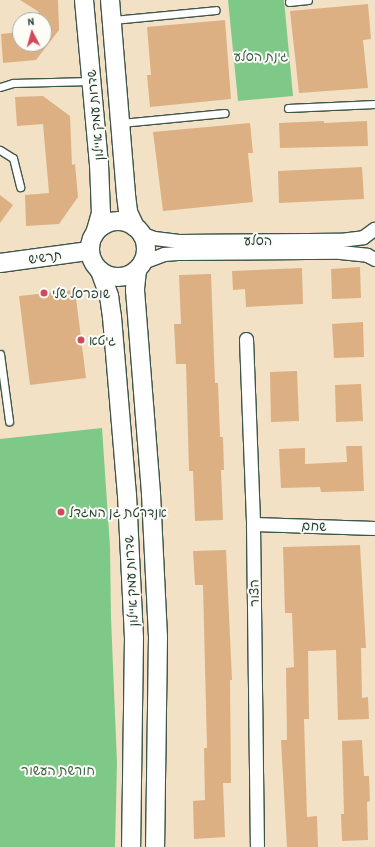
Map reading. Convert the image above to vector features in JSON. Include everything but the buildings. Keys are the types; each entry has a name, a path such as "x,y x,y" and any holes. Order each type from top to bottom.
{"main road":[{"name":"שדרות עמק איילון","path":"84,0 101,196 101,213 96,230"},
{"name":"שדרות עמק איילון","path":"110,0 128,212 138,230"},
{"path":"114,221 121,221 138,230 144,239 146,249 140,266 128,276 119,278 104,274 100,271 92,260 89,251 91,238 96,230 104,224 114,221"},
{"name":"תרשיש","path":"0,263 89,251"},
{"name":"שדרות עמק איילון","path":"140,266 135,290 152,494 158,637 155,847"},
{"name":"שדרות עמק איילון","path":"100,271 109,296 112,317 127,495 134,638 131,847"}],"street":[{"name":"הסלע","path":"138,230 154,238 165,240 340,240 363,237 375,229"},
{"path":"375,229 368,242 370,254 375,260"},
{"name":"הסלע","path":"140,266 164,254 185,253 340,252 367,255 375,260"},
{"name":"הצור","path":"246,339 253,524 257,847"},
{"name":"שחם","path":"253,524 375,528"}],"lane":[{"path":"289,2 308,0"},
{"path":"111,20 216,10"},
{"path":"0,87 13,83 92,81"},
{"path":"288,108 375,104"},
{"path":"121,123 225,113"},
{"path":"0,150 13,158 20,187"},
{"path":"0,354 9,421"}],"green space":[{"name":"גינת הסלע","path":"228,0 284,0 293,96 238,101"},
{"name":"חורשת העשור","path":"102,428 110,547 111,618 117,763 115,847 0,847 0,439"}],"place":[{"name":"שופרסל שלי","path":"44,293"},
{"name":"גיטא","path":"81,340"},
{"name":"אנדרטת גן המגדל","path":"61,512"}]}
